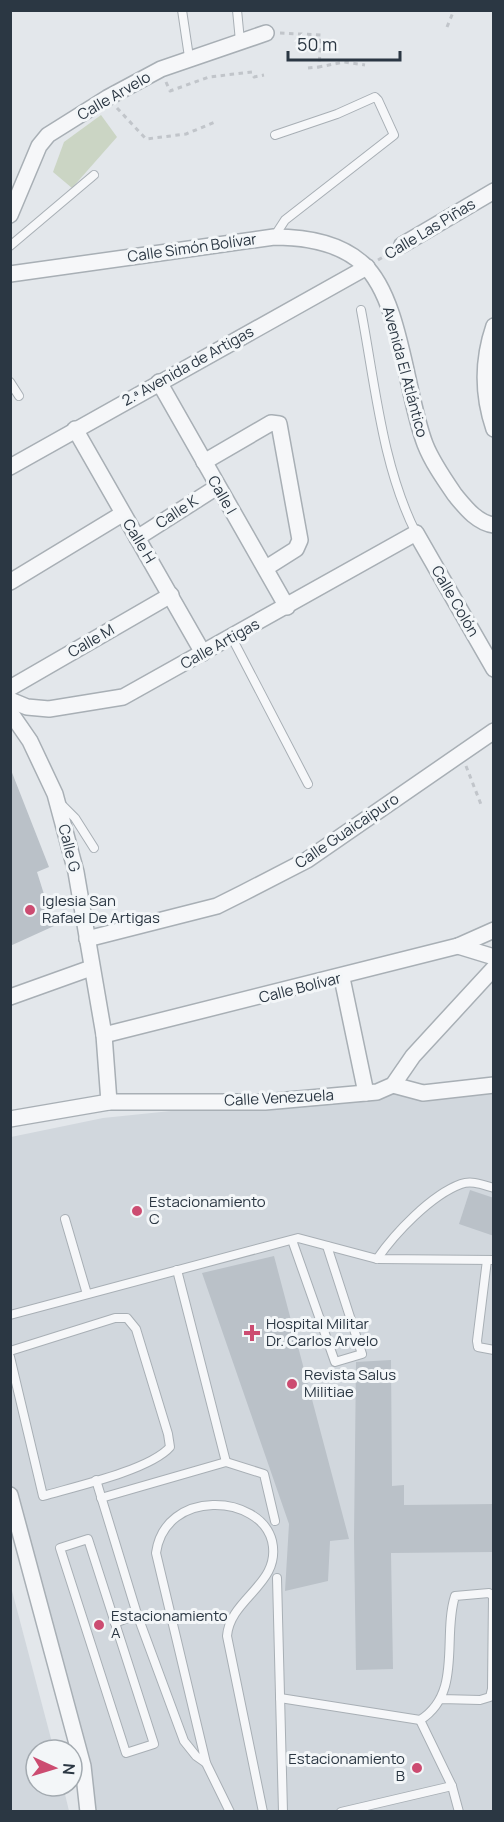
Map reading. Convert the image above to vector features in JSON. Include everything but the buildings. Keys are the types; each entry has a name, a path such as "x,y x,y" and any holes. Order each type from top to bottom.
{"street":[{"name":"Calle Arvelo","path":"10,215 39,146 48,135 107,98 161,69 189,57 266,33"},
{"name":"Calle Las Piñas","path":"402,245 494,191"},
{"name":"Calle Simón Bolívar","path":"10,274 273,237 310,238 348,254 367,267"},
{"name":"2.ª Avenida de Artigas","path":"10,467 367,267"},
{"name":"Avenida El Atlántico","path":"367,267 394,322 408,389 425,446 461,502 477,518 494,525"},
{"path":"494,326 486,355 483,384 486,405 494,429"},
{"name":"Calle I","path":"159,382 287,607"},
{"path":"204,462 275,423 281,429 300,540 296,549 266,568"},
{"name":"Calle H","path":"75,429 203,653"},
{"name":"Calle K","path":"137,538 217,487"},
{"path":"10,582 122,514"},
{"name":"Calle Artigas","path":"10,700 27,707 49,709 123,697 416,533"},
{"name":"Calle Colón","path":"416,533 494,669"},
{"name":"Calle M","path":"10,688 171,595"},
{"name":"Calle G","path":"10,712 44,767 56,799 76,872 104,1035 109,1102"},
{"name":"Calle Guaicaipuro","path":"87,939 217,906 243,893 307,860 494,731"},
{"name":"Calle Bolívar","path":"104,1035 342,978 459,946 494,930"},
{"path":"459,946 494,957"},
{"path":"10,997 91,968"},
{"path":"494,968 413,1056 393,1085 423,1093 494,1085"},
{"path":"342,978 366,1093"},
{"name":"Calle Venezuela","path":"10,1119 109,1102 265,1102 377,1092 393,1085"},
{"path":"10,1495 83,1766 88,1812"}],"lane":[{"path":"182,10 189,57"},
{"path":"237,10 240,41"},
{"path":"273,237 285,220 394,135 375,98 337,114 275,135"},
{"path":"10,246 94,175"},
{"path":"361,310 389,452 405,511 416,533"},
{"path":"10,382 19,396"},
{"path":"232,638 308,784"},
{"path":"56,799 75,818 94,848"},
{"path":"376,1259 389,1241 408,1222 432,1201 460,1184 478,1183 494,1188"},
{"path":"65,1219 87,1294"},
{"path":"10,1315 292,1240 307,1239 376,1259 490,1260 477,1341 478,1347 494,1350"},
{"path":"292,1240 335,1362 362,1354 327,1246"},
{"path":"177,1270 226,1462"},
{"path":"10,1351 115,1318 127,1318 136,1329 170,1447 164,1455 146,1463 44,1496 10,1357"},
{"path":"101,1498 226,1462 264,1474 275,1521"},
{"path":"96,1480 137,1614 184,1741 196,1756 206,1763"},
{"path":"230,1812 206,1763 156,1553 158,1539 168,1522 180,1513 210,1504 228,1506 244,1512 259,1521 272,1540 268,1575 232,1615 227,1636 263,1812"},
{"path":"88,1539 115,1623 154,1744 126,1753 60,1548 88,1539"},
{"path":"277,1578 283,1812"},
{"path":"280,1698 420,1720 431,1713 441,1699 448,1677 455,1596 489,1593 493,1596 490,1697 480,1700 441,1699"},
{"path":"115,1623 137,1614"},
{"path":"420,1720 452,1786 459,1812"},
{"path":"341,1812 359,1810 452,1786"},
{"path":"223,1812 224,1800"}],"path":[{"path":"447,27 454,10"},
{"path":"266,33 321,35 319,66"},
{"path":"308,68 344,62 365,65"},
{"path":"161,69 170,91 218,76 252,72 254,77 264,75"},
{"path":"107,98 146,139 186,134 215,122"},
{"name":"Calle Las Piñas","path":"367,267 402,245"},
{"path":"461,753 482,807"}],"shaded area":[{"name":"Hospital Militar Dr. Carlos Arvelo","path":"493,1078 493,1811 92,1811 84,1783 84,1738 71,1738 11,1529 11,1137 103,1118"},
{"path":"11,1587 51,1738 24,1738 24,1798 66,1798 69,1811 11,1811"}],"green space":[{"path":"101,115 117,137 72,188 53,172 64,142"}],"place":[{"name":"Iglesia San Rafael De Artigas","path":"30,910"},
{"name":"Estacionamiento C","path":"137,1211"},
{"name":"Hospital Militar Dr. Carlos Arvelo","path":"252,1333"},
{"name":"Revista Salus Militiae","path":"292,1384"},
{"name":"Estacionamiento A","path":"99,1625"},
{"name":"Estacionamiento B","path":"417,1768"}]}
